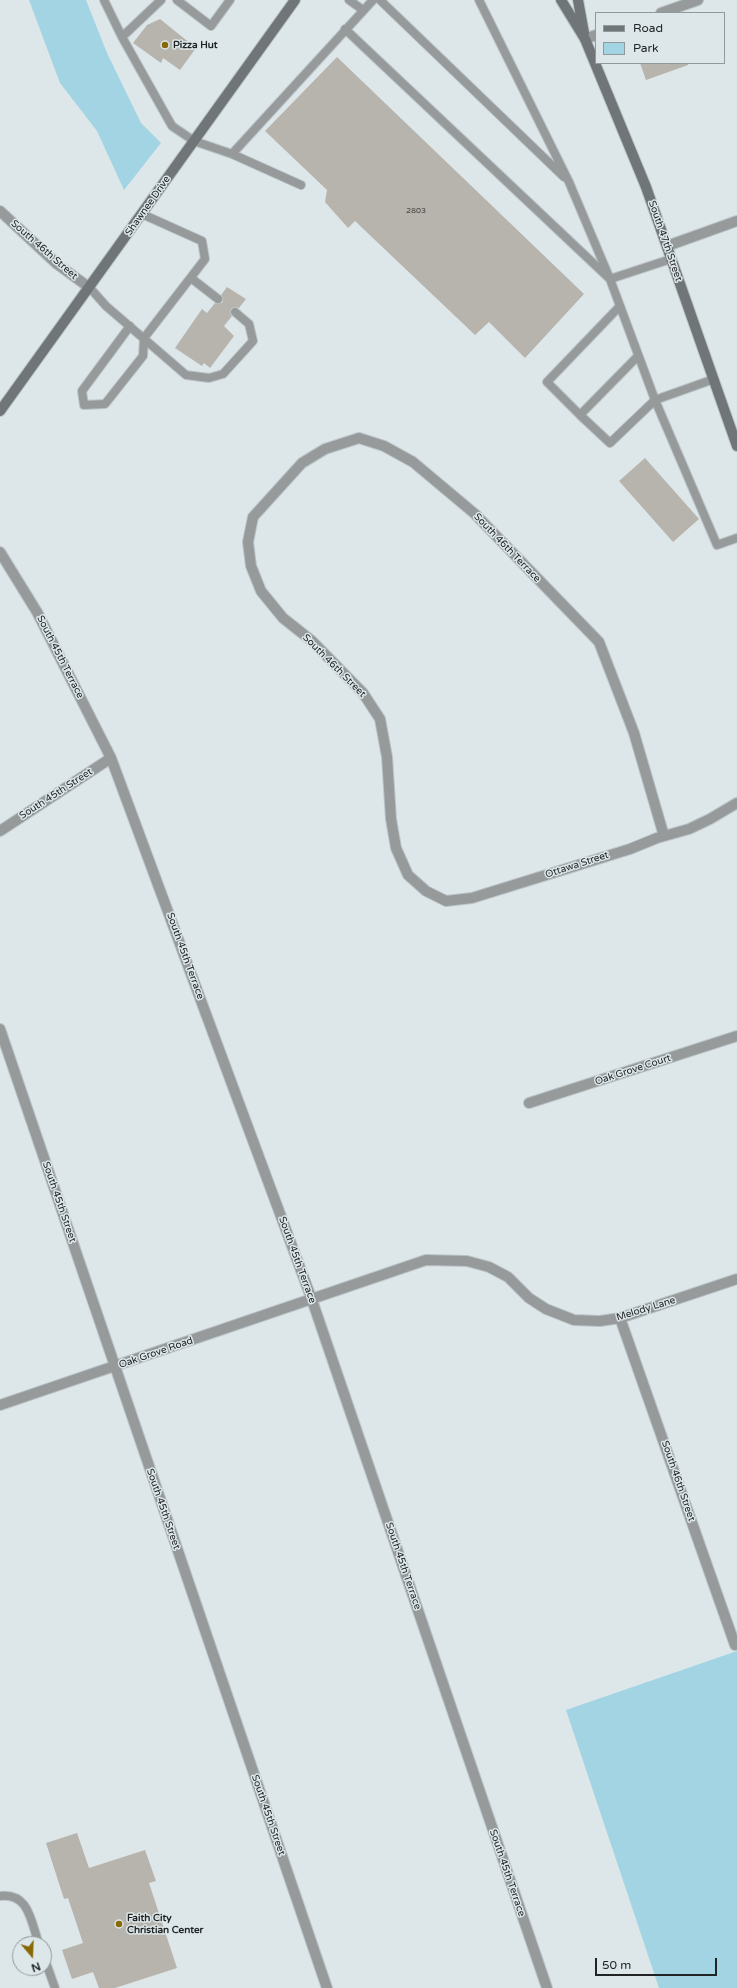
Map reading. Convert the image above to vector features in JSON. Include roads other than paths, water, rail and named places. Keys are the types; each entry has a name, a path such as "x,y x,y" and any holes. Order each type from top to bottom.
{"street":[{"name":"Shawnee Drive","path":"0,411 90,288 295,0"},
{"name":"South 47th Street","path":"561,0 586,39"},
{"name":"South 47th Street","path":"578,0 586,39 595,61"},
{"path":"664,12 698,0"},
{"path":"586,39 595,35"},
{"name":"South 47th Street","path":"596,64 646,187 737,446"},
{"name":"South 46th Street","path":"0,211 57,264 90,288"},
{"path":"667,246 737,222"},
{"name":"South 46th Terrace","path":"250,530 253,517 271,495 302,463 325,449 359,438 384,446 413,462 474,514 599,642 634,733 664,836"},
{"name":"South 46th Street","path":"250,530 248,542 251,566 261,591 283,618 312,641 363,693 380,720 387,757 391,819 396,848 408,875 416,882"},
{"name":"South 45th Terrace","path":"0,552 37,612 111,758 312,1300 547,1988"},
{"name":"South 45th Street","path":"0,831 111,758"},
{"name":"Ottawa Street","path":"416,882 426,891 446,901 472,898 689,829 710,819 737,803"},
{"name":"South 45th Street","path":"0,1029 327,1988"},
{"name":"Oak Grove Court","path":"529,1103 737,1036"},
{"name":"Melody Lane","path":"312,1300 426,1260 460,1260 489,1267 502,1274 529,1298 556,1314 574,1320 600,1321 620,1318 737,1279"},
{"name":"Oak Grove Road","path":"0,1405 312,1300"},
{"name":"South 46th Street","path":"620,1318 735,1645"}],"lane":[{"path":"104,0 122,37 172,126 194,141 232,154 302,185"},
{"path":"122,37 161,0"},
{"path":"177,0 211,26 230,0"},
{"path":"349,0 363,10"},
{"path":"232,154 373,0"},
{"path":"380,0 569,182"},
{"path":"479,0 569,182 610,279 655,400 717,545 737,538"},
{"path":"346,29 610,279"},
{"path":"130,326 82,391 84,405 105,404 143,356 144,338 205,259 202,241 142,214"},
{"path":"610,279 672,260"},
{"path":"191,278 218,299"},
{"path":"90,288 106,306 186,375 209,378 223,374 253,341 249,324 235,312"},
{"path":"620,306 548,382 610,443 655,400 714,380"},
{"path":"580,415 638,356"},
{"path":"0,1896 16,1897 24,1903 36,1936"},
{"path":"51,1976 55,1988"}],"place":[{"name":"Pizza Hut","path":"165,45"},
{"name":"Faith City Christian Center","path":"119,1924"}]}
